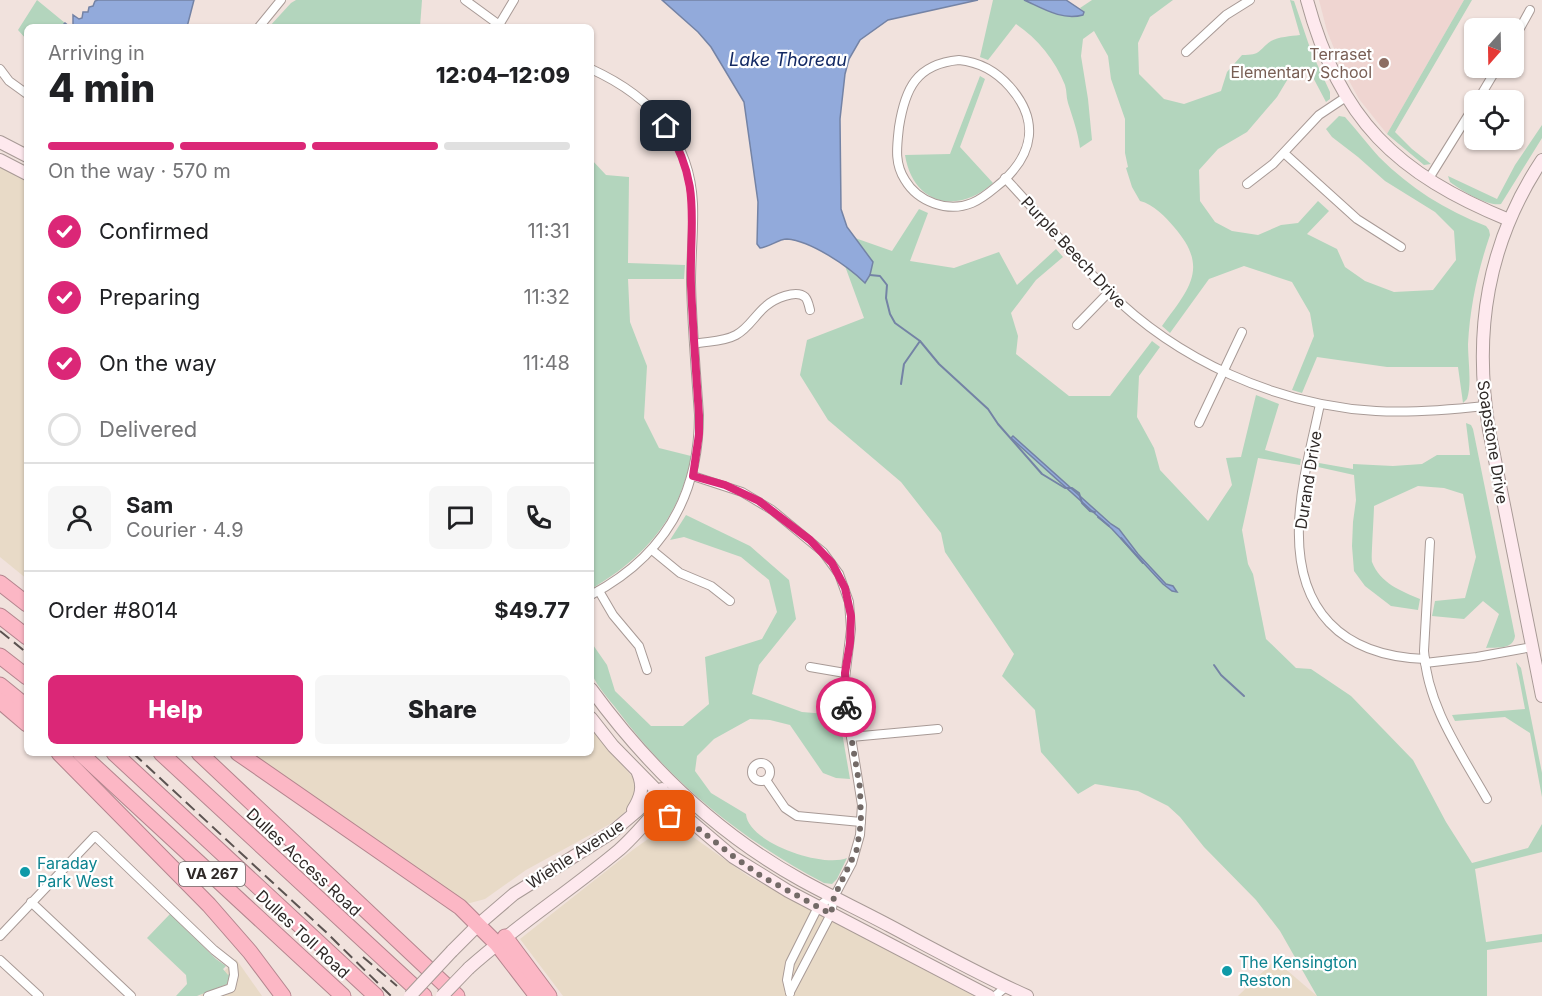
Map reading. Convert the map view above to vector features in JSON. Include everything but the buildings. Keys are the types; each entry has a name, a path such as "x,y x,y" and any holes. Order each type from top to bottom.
{"highway":[{"path":"0,583 24,601"},
{"path":"0,616 24,635"},
{"path":"0,656 24,675"},
{"path":"0,685 24,705"},
{"path":"0,701 24,721"},
{"path":"62,756 209,905 250,952 283,996"},
{"name":"Dulles Toll Road","path":"83,756 343,996"},
{"path":"117,756 376,996"},
{"name":"Dulles Access Road","path":"164,756 424,996"},
{"path":"202,756 457,996"},
{"path":"242,756 460,907 501,941 549,996"},
{"path":"501,941 537,996"}],"main road":[{"path":"1307,0 1322,48 1346,97 1388,149 1428,180 1468,203 1509,220"},
{"path":"0,142 24,154"},
{"path":"0,160 24,172"},
{"name":"Soapstone Drive","path":"1542,160 1509,220 1494,264 1483,326 1482,377 1485,406 1542,696"},
{"path":"594,693 626,735 672,785 742,843 800,880 1007,991 1027,996"},
{"path":"594,722 613,746 690,822 761,876 989,996"},
{"path":"624,823 636,806 641,792 641,781 637,771"},
{"name":"Wiehle Avenue","path":"442,996 501,941 602,864 642,829 662,796 672,785"},
{"name":"Wiehle Avenue","path":"410,996 479,924 514,894 662,796"},
{"path":"642,829 657,820 670,816 690,822"}],"street":[{"path":"261,24 281,0"},
{"path":"465,0 498,24"},
{"path":"502,24 514,0"},
{"path":"1186,52 1226,15 1250,0"},
{"path":"1524,21 1530,10"},
{"path":"969,61 998,75 1015,93 1027,116 1029,137 1023,157 1005,178 982,198 970,204 950,207 920,197 907,184 898,165 897,145 904,100 920,74 939,63 969,61"},
{"path":"0,69 9,81 24,92"},
{"path":"594,70 627,87 644,100 666,126 688,171 693,204 691,283 699,434 693,476 674,519 652,550 622,577 595,593 639,646 647,670"},
{"path":"1247,184 1284,153 1319,116 1346,97"},
{"path":"1428,180 1464,122"},
{"path":"1284,153 1350,214 1401,247"},
{"name":"Purple Beech Drive","path":"1005,178 1109,292 1144,322 1176,345 1224,372 1276,392 1320,404 1356,409 1402,412 1485,406"},
{"path":"1077,325 1109,292"},
{"path":"694,344 733,337 748,325 764,307 785,297 798,294 804,296 810,310"},
{"path":"1199,423 1242,333"},
{"name":"Durand Drive","path":"1320,404 1299,524 1301,562 1309,592 1323,616 1334,628 1358,645 1388,656 1425,661 1477,657 1532,647"},
{"path":"693,476 725,485 759,501 810,540 832,563 845,588 851,616 850,643 845,673 846,706 860,788 861,822 857,849 834,897 831,914 790,994"},
{"path":"1430,542 1425,661 1430,685 1443,721 1488,799"},
{"path":"652,550 680,573 711,586 730,602"},
{"path":"810,667 845,673"},
{"path":"851,737 938,729"},
{"path":"766,780 785,808 797,816 861,822"},
{"path":"0,936 95,836 214,950 233,965 234,975 231,988 208,996"},
{"path":"790,994 787,971 818,907 834,897"},
{"path":"32,902 131,996"},
{"path":"0,960 39,996"},
{"path":"994,996 1007,991"}],"shaded area":[{"name":"Terraset Elementary School","path":"1319,0 1464,0 1387,134 1359,99 1342,68 1327,31"},
{"path":"0,166 24,179 24,577 0,557"},
{"path":"594,731 635,780 638,791 633,802 623,814 610,824 526,870 485,899 470,903 463,902 255,756 594,756"},
{"path":"672,822 748,876 974,996 563,996 520,939"},
{"path":"236,959 262,996 200,996"},
{"path":"1275,960 1317,996 1238,996"}],"green space":[{"path":"37,0 65,23 24,24 24,37 18,30"},
{"path":"296,0 422,0 420,24 272,24"},
{"path":"993,0 1024,0 1059,15 1084,12 1080,8 1092,0 1173,0 1150,17 1138,43 1139,74 1164,99 1184,104 1221,91 1227,72 1242,55 1259,52 1271,41 1300,35 1290,0 1294,1 1311,51 1330,92 1330,99 1326,102 1308,68 1292,72 1277,97 1247,132 1218,149 1199,170 1200,201 1215,222 1232,231 1258,235 1281,225 1298,223 1318,201 1329,211 1307,234 1337,249 1345,267 1365,281 1394,292 1433,290 1456,260 1454,231 1435,212 1385,181 1332,137 1326,129 1339,116 1345,117 1379,157 1403,179 1442,205 1486,226 1489,230 1490,235 1478,275 1471,316 1467,399 1463,403 1458,367 1387,367 1317,357 1302,393 1292,390 1314,336 1310,313 1292,282 1244,266 1209,279 1170,333 1162,326 1180,301 1192,278 1191,255 1185,242 1171,223 1154,208 1140,201 1132,187 1126,168 1128,167 1125,153 1125,119 1111,79 1108,56 1094,31 1083,39 1081,56 1092,140 1080,148 1065,85 1051,59 1032,36 1016,24 988,60 980,57"},
{"path":"1464,0 1472,0 1395,132 1431,164 1424,165 1387,134"},
{"path":"980,76 985,79 960,147 993,183 966,199 939,200 927,194 917,185 905,155 950,154"},
{"path":"1542,125 1542,138 1501,204 1482,200 1450,182 1448,176 1497,199 1515,165"},
{"path":"594,162 606,175 629,177 628,263 685,265 684,279 628,279 630,322 647,366 644,418 659,448 691,456 678,499 657,534 643,550 594,587"},
{"path":"919,209 928,213 910,261 954,268 999,252 1017,285 1056,249 1063,257 1036,280 1011,313 1018,336 1016,354 1069,396 1110,396 1152,341 1160,347 1139,376 1137,417 1154,448 1160,470 1208,521 1232,485 1226,458 1241,457 1256,395 1279,404 1265,450 1301,459 1300,465 1258,458 1242,530 1266,639 1296,668 1311,669 1351,696 1413,760 1446,822 1472,863 1528,848 1542,824 1542,852 1475,869 1486,942 1542,934 1542,942 1487,950 1487,996 1317,996 1280,931 1256,900 1168,806 1138,791 1095,784 1078,794 1041,752 1035,710 1002,676 1014,654 945,552 941,533 901,482 828,420 800,375 807,340 864,318 845,266 865,282 861,248 855,238 892,251"},
{"path":"1466,423 1473,429 1515,636 1511,644 1504,647 1486,648 1499,614 1483,601 1464,619 1432,616 1435,601 1465,598 1476,557 1463,494 1444,488 1418,486 1374,506 1372,562 1380,576 1386,581 1420,599 1418,610 1391,606 1365,586 1354,571 1352,546 1356,500 1354,475 1318,467 1319,463 1353,469 1353,464 1393,466 1422,464 1437,455 1470,455"},
{"path":"686,515 750,546 789,580 796,619 759,665 752,694 802,712 839,715 850,779 836,778 823,773 790,725 770,720 750,719 714,739 697,756 695,771 711,793 746,814 750,825 759,835 788,851 805,856 836,860 847,858 837,879 832,884 824,883 794,867 711,809 639,738 594,679 594,646 607,665 615,691 651,726 683,726 709,704 705,657 762,639 777,612 769,580 741,557 684,537 670,540"},
{"path":"1516,662 1521,668 1542,773 1542,797 1530,733 1505,717 1455,721 1452,715 1525,709"},
{"path":"170,914 226,966 223,969 228,975 230,973 227,984 197,996 176,996 187,984 186,975 147,938"}],"water":[{"path":"194,0 188,24 73,24 73,15 79,19 82,18 83,12 88,12 89,7 93,6 95,1"},
{"name":"Lake Thoreau","path":"662,0 978,0 888,20 860,40 849,59 840,119 841,209 847,227 873,262 870,275 865,283 839,262 807,244 787,239 760,248 757,244 758,202 744,102 711,47 698,32"},
{"path":"1024,0 1066,0 1084,12 1083,15 1075,16 1060,15"},
{"path":"1013,436 1119,529 1138,554 1166,584 1173,586 1177,592 1163,584 1112,529 1011,438"}],"waterway":[{"path":"870,275 880,276 887,285 886,298 895,323 920,341 939,364 988,409 998,424 1042,474 1065,488 1072,488 1079,493 1082,503 1090,511 1095,512"},
{"path":"901,384 904,364 920,341"},
{"path":"1098,517 1109,526"},
{"path":"1121,538 1143,563"},
{"path":"1214,665 1221,675 1244,696"}],"railway":[{"path":"0,631 24,651"},
{"path":"136,756 327,933 391,996"},
{"path":"363,957 397,986"}],"way so far":[{"path":"670,816 690,822 761,876 831,914 834,897 857,849 861,822 860,788 846,707"}],"place":[{"name":"Terraset Elementary School","path":"1384,63"},
{"name":"Faraday Park West","path":"25,872"},
{"name":"The Kensington Reston","path":"1227,971"}],"route":[{"path":"666,126 675,140 688,171 693,204 691,283 699,434 693,476 725,485 759,501 810,540 832,563 845,588 851,616 844,687 846,707"}]}
